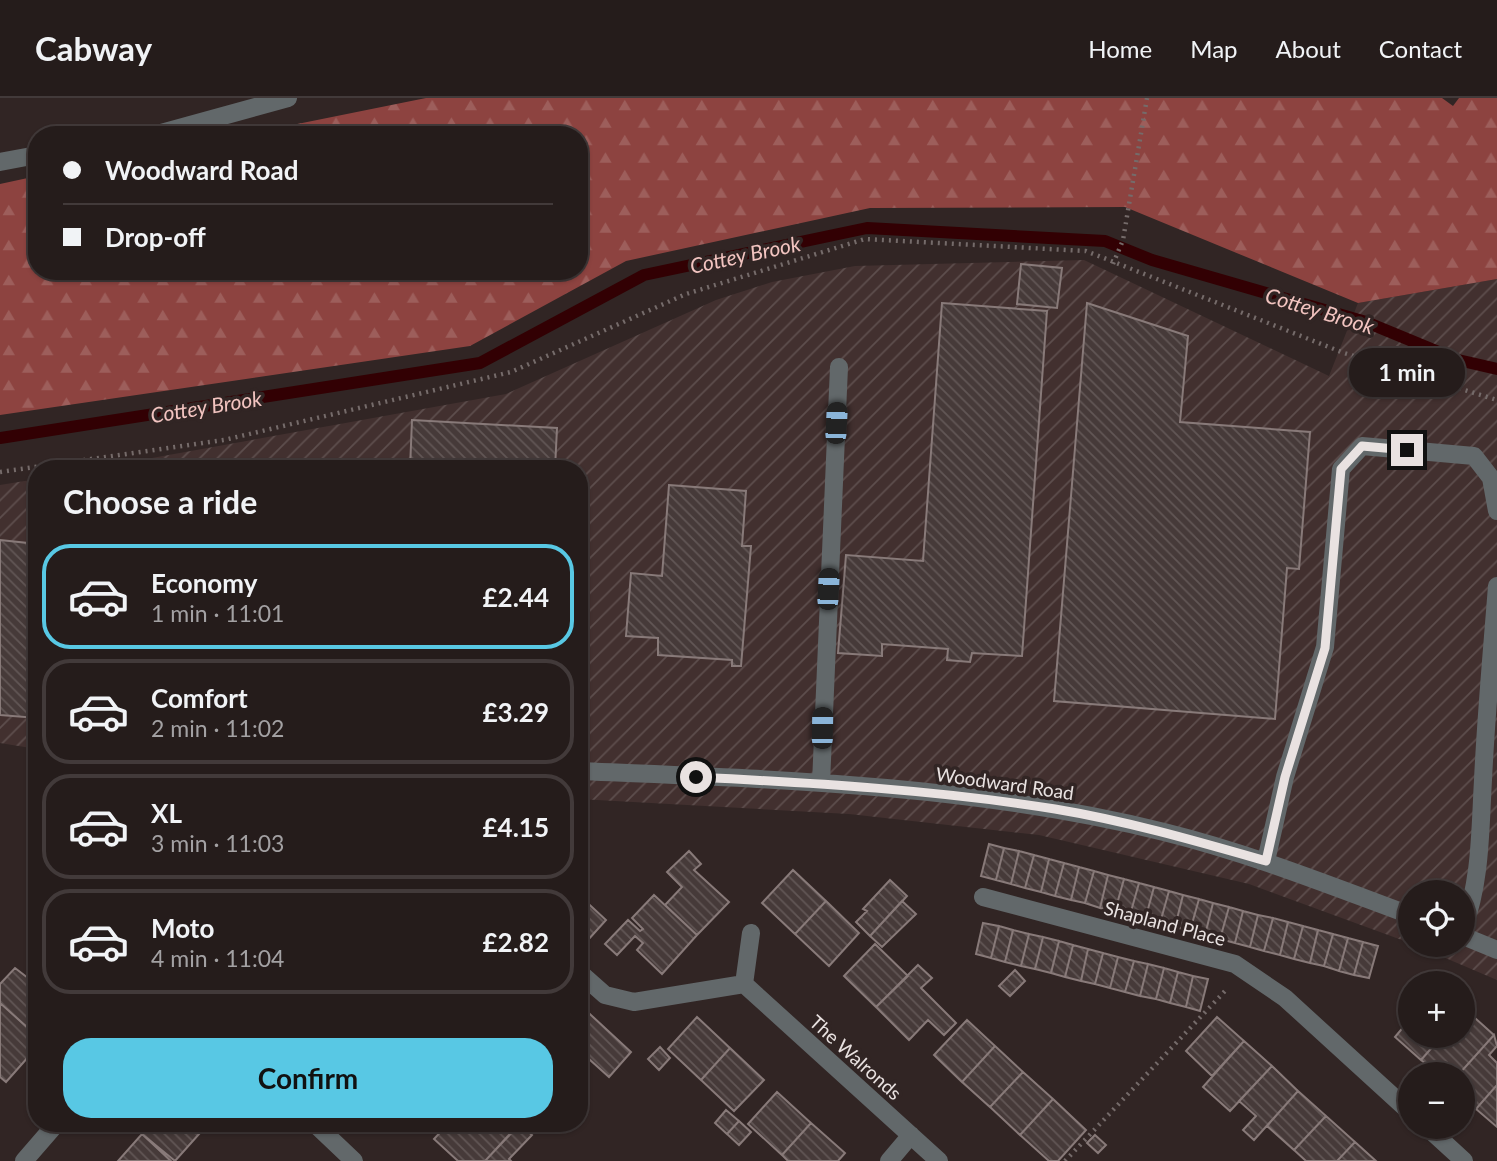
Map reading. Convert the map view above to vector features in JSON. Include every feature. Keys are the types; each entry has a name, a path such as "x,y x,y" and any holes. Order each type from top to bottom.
{"street":[{"path":"187,126 288,98"},
{"path":"0,162 28,157"},
{"path":"821,783 839,367"},
{"path":"1266,861 1285,777 1325,648 1341,469 1362,446 1474,456 1491,478 1497,510"},
{"path":"1475,885 1483,838 1483,782 1497,586"},
{"name":"Woodward Road","path":"588,771 821,783 1054,809 1164,832 1266,861 1398,910"},
{"name":"Shapland Place","path":"983,897 1235,964 1285,998 1398,1101"},
{"path":"588,980 605,995 634,1002 744,984 751,933"},
{"path":"1475,941 1497,950"},
{"name":"The Walronds","path":"744,984 939,1161"},
{"path":"23,1161 50,1132"},
{"path":"323,1132 354,1161"},
{"path":"888,1161 912,1135"},
{"path":"1440,1139 1464,1161"}],"path":[{"path":"1113,264 1124,240 1147,98"},
{"path":"84,460 225,440 512,372 686,294 865,239 1086,251 1113,264 1344,353 1497,400"},
{"path":"0,472 28,468"},
{"path":"1065,1161 1223,997 1235,964"}],"shaded area":[{"path":"1084,260 1329,376 1358,303 1497,279 1497,980 1443,957 1475,957 1475,880 1398,880 1398,939 1249,884 1039,835 849,814 588,800 588,460 141,460 506,394 716,300 772,282 855,266"},
{"path":"28,480 28,748 0,743 0,485"}],"green space":[{"path":"426,98 1442,98 1453,106 1459,98 1497,98 1497,279 1358,303 1125,207 870,208 626,261 470,346 0,415 0,184 28,178 28,280 588,280 588,126 288,126"}],"building":[{"path":"1021,264 1062,268 1057,308 1017,304"},
{"path":"942,303 1047,311 1022,656 972,653 970,662 947,660 948,649 882,644 882,656 838,653 846,555 923,561"},
{"path":"1087,303 1188,336 1180,422 1310,432 1299,569 1287,568 1275,719 1054,701"},
{"path":"412,420 557,428 555,460 410,460"},
{"path":"669,485 746,491 742,546 751,546 741,666 732,666 732,660 658,655 658,638 626,636 631,573 662,576"},
{"path":"0,540 28,543 28,717 0,715"},
{"path":"989,844 1004,848 996,880 981,876"},
{"path":"1004,848 1019,851 1011,884 996,880"},
{"path":"689,851 701,864 694,870 729,902 697,935 665,905 682,887 667,872"},
{"path":"1019,851 1034,855 1025,888 1011,884"},
{"path":"1034,855 1049,859 1041,892 1025,888"},
{"path":"1049,859 1064,863 1055,896 1041,892"},
{"path":"1064,863 1079,867 1071,900 1055,896"},
{"path":"1079,867 1094,871 1085,903 1071,900"},
{"path":"793,870 826,901 795,934 762,903"},
{"path":"1094,871 1108,875 1100,908 1085,903"},
{"path":"1108,875 1124,879 1115,911 1100,908"},
{"path":"1124,879 1139,883 1130,915 1115,911"},
{"path":"890,880 907,896 870,936 856,922 867,911 863,909"},
{"path":"1139,883 1154,887 1145,920 1130,915"},
{"path":"1154,887 1169,891 1160,923 1145,920"},
{"path":"1169,891 1183,895 1175,927 1160,923"},
{"path":"654,895 697,935 662,974 637,950 643,943 635,936 617,955 605,944 628,920 640,931 643,929 632,918"},
{"path":"1183,895 1199,899 1190,931 1175,927"},
{"path":"1199,899 1213,903 1205,935 1190,931"},
{"path":"826,901 859,933 829,966 795,934"},
{"path":"902,901 916,914 882,947 870,936"},
{"path":"588,903 606,920 588,940"},
{"path":"1213,903 1229,907 1220,939 1205,935"},
{"path":"1229,907 1243,911 1235,943 1220,939"},
{"path":"1243,911 1258,915 1250,947 1235,943"},
{"path":"1258,915 1273,918 1264,951 1250,947"},
{"path":"1273,918 1288,922 1280,955 1264,951"},
{"path":"1288,922 1303,926 1294,959 1280,955"},
{"path":"983,923 999,926 991,958 976,954"},
{"path":"999,926 1013,930 1005,962 991,958"},
{"path":"1303,926 1318,930 1310,963 1294,959"},
{"path":"1013,930 1029,934 1021,966 1005,962"},
{"path":"1318,930 1333,934 1324,966 1310,963"},
{"path":"1029,934 1043,937 1035,969 1021,966"},
{"path":"1333,934 1348,938 1339,971 1324,966"},
{"path":"1043,937 1059,941 1051,973 1035,969"},
{"path":"1348,938 1363,942 1354,975 1339,971"},
{"path":"1059,941 1073,945 1065,977 1051,973"},
{"path":"1363,942 1378,946 1369,978 1354,975"},
{"path":"875,944 908,976 876,1007 844,976"},
{"path":"1073,945 1088,949 1081,981 1065,977"},
{"path":"1088,949 1103,953 1095,984 1081,981"},
{"path":"1103,953 1118,957 1110,988 1095,984"},
{"path":"1118,957 1134,961 1125,992 1110,988"},
{"path":"1134,961 1148,964 1140,996 1125,992"},
{"path":"1148,964 1164,968 1156,999 1140,996"},
{"path":"918,965 932,978 921,988 956,1023 944,1035 928,1020 909,1040 876,1007"},
{"path":"15,968 28,978 28,1028 0,1003 0,984"},
{"path":"1164,968 1178,972 1170,1003 1156,999"},
{"path":"1015,970 1025,981 1010,996 999,986"},
{"path":"1178,972 1193,976 1186,1007 1170,1003"},
{"path":"1193,976 1208,979 1200,1011 1186,1007"},
{"path":"0,1003 28,1028 28,1057 6,1082 0,1077"},
{"path":"588,1012 631,1052 609,1077 588,1058"},
{"path":"697,1017 730,1048 701,1080 668,1049"},
{"path":"1217,1017 1244,1041 1212,1076 1186,1051"},
{"path":"1475,1018 1494,1035 1470,1062 1421,1060 1432,1048 1475,1048"},
{"path":"967,1020 995,1046 962,1082 934,1055"},
{"path":"1494,1035 1497,1046 1489,1055 1497,1063 1497,1085 1476,1109 1475,1062 1470,1062"},
{"path":"1244,1041 1272,1066 1230,1111 1203,1087"},
{"path":"995,1046 1023,1072 990,1107 962,1082"},
{"path":"660,1047 670,1058 659,1070 648,1059"},
{"path":"730,1048 764,1080 734,1111 701,1080"},
{"path":"1407,1048 1432,1048 1421,1060"},
{"path":"1272,1066 1298,1091 1254,1140 1243,1130 1256,1116 1239,1101"},
{"path":"1023,1072 1053,1099 1020,1135 990,1107"},
{"path":"1497,1085 1497,1127 1476,1109"},
{"path":"1298,1091 1326,1116 1294,1150 1267,1126"},
{"path":"777,1092 811,1123 782,1155 748,1124"},
{"path":"1053,1099 1086,1130 1058,1161 1049,1161 1020,1135"},
{"path":"726,1110 739,1121 727,1134 715,1123"},
{"path":"1326,1116 1355,1142 1337,1161 1306,1161 1294,1150"},
{"path":"739,1121 751,1132 739,1145 727,1134"},
{"path":"811,1123 845,1153 838,1161 788,1161 782,1155"},
{"path":"144,1132 201,1132 175,1161 142,1134"},
{"path":"441,1132 512,1132 485,1161 458,1161 434,1139"},
{"path":"512,1132 528,1132 532,1135 509,1159 511,1161 485,1161"},
{"path":"142,1134 171,1161 118,1161"},
{"path":"1095,1135 1106,1145 1098,1153 1087,1143"},
{"path":"1355,1142 1376,1161 1337,1161"}],"waterway":[{"name":"Cottey Brook","path":"0,438 480,363 644,275 867,228 1105,241 1152,260 1366,322 1458,360 1497,369"}],"route":[{"path":"696,777 821,783 1054,809 1164,832 1266,861 1285,777 1325,648 1341,469 1362,446 1407,450"}]}
